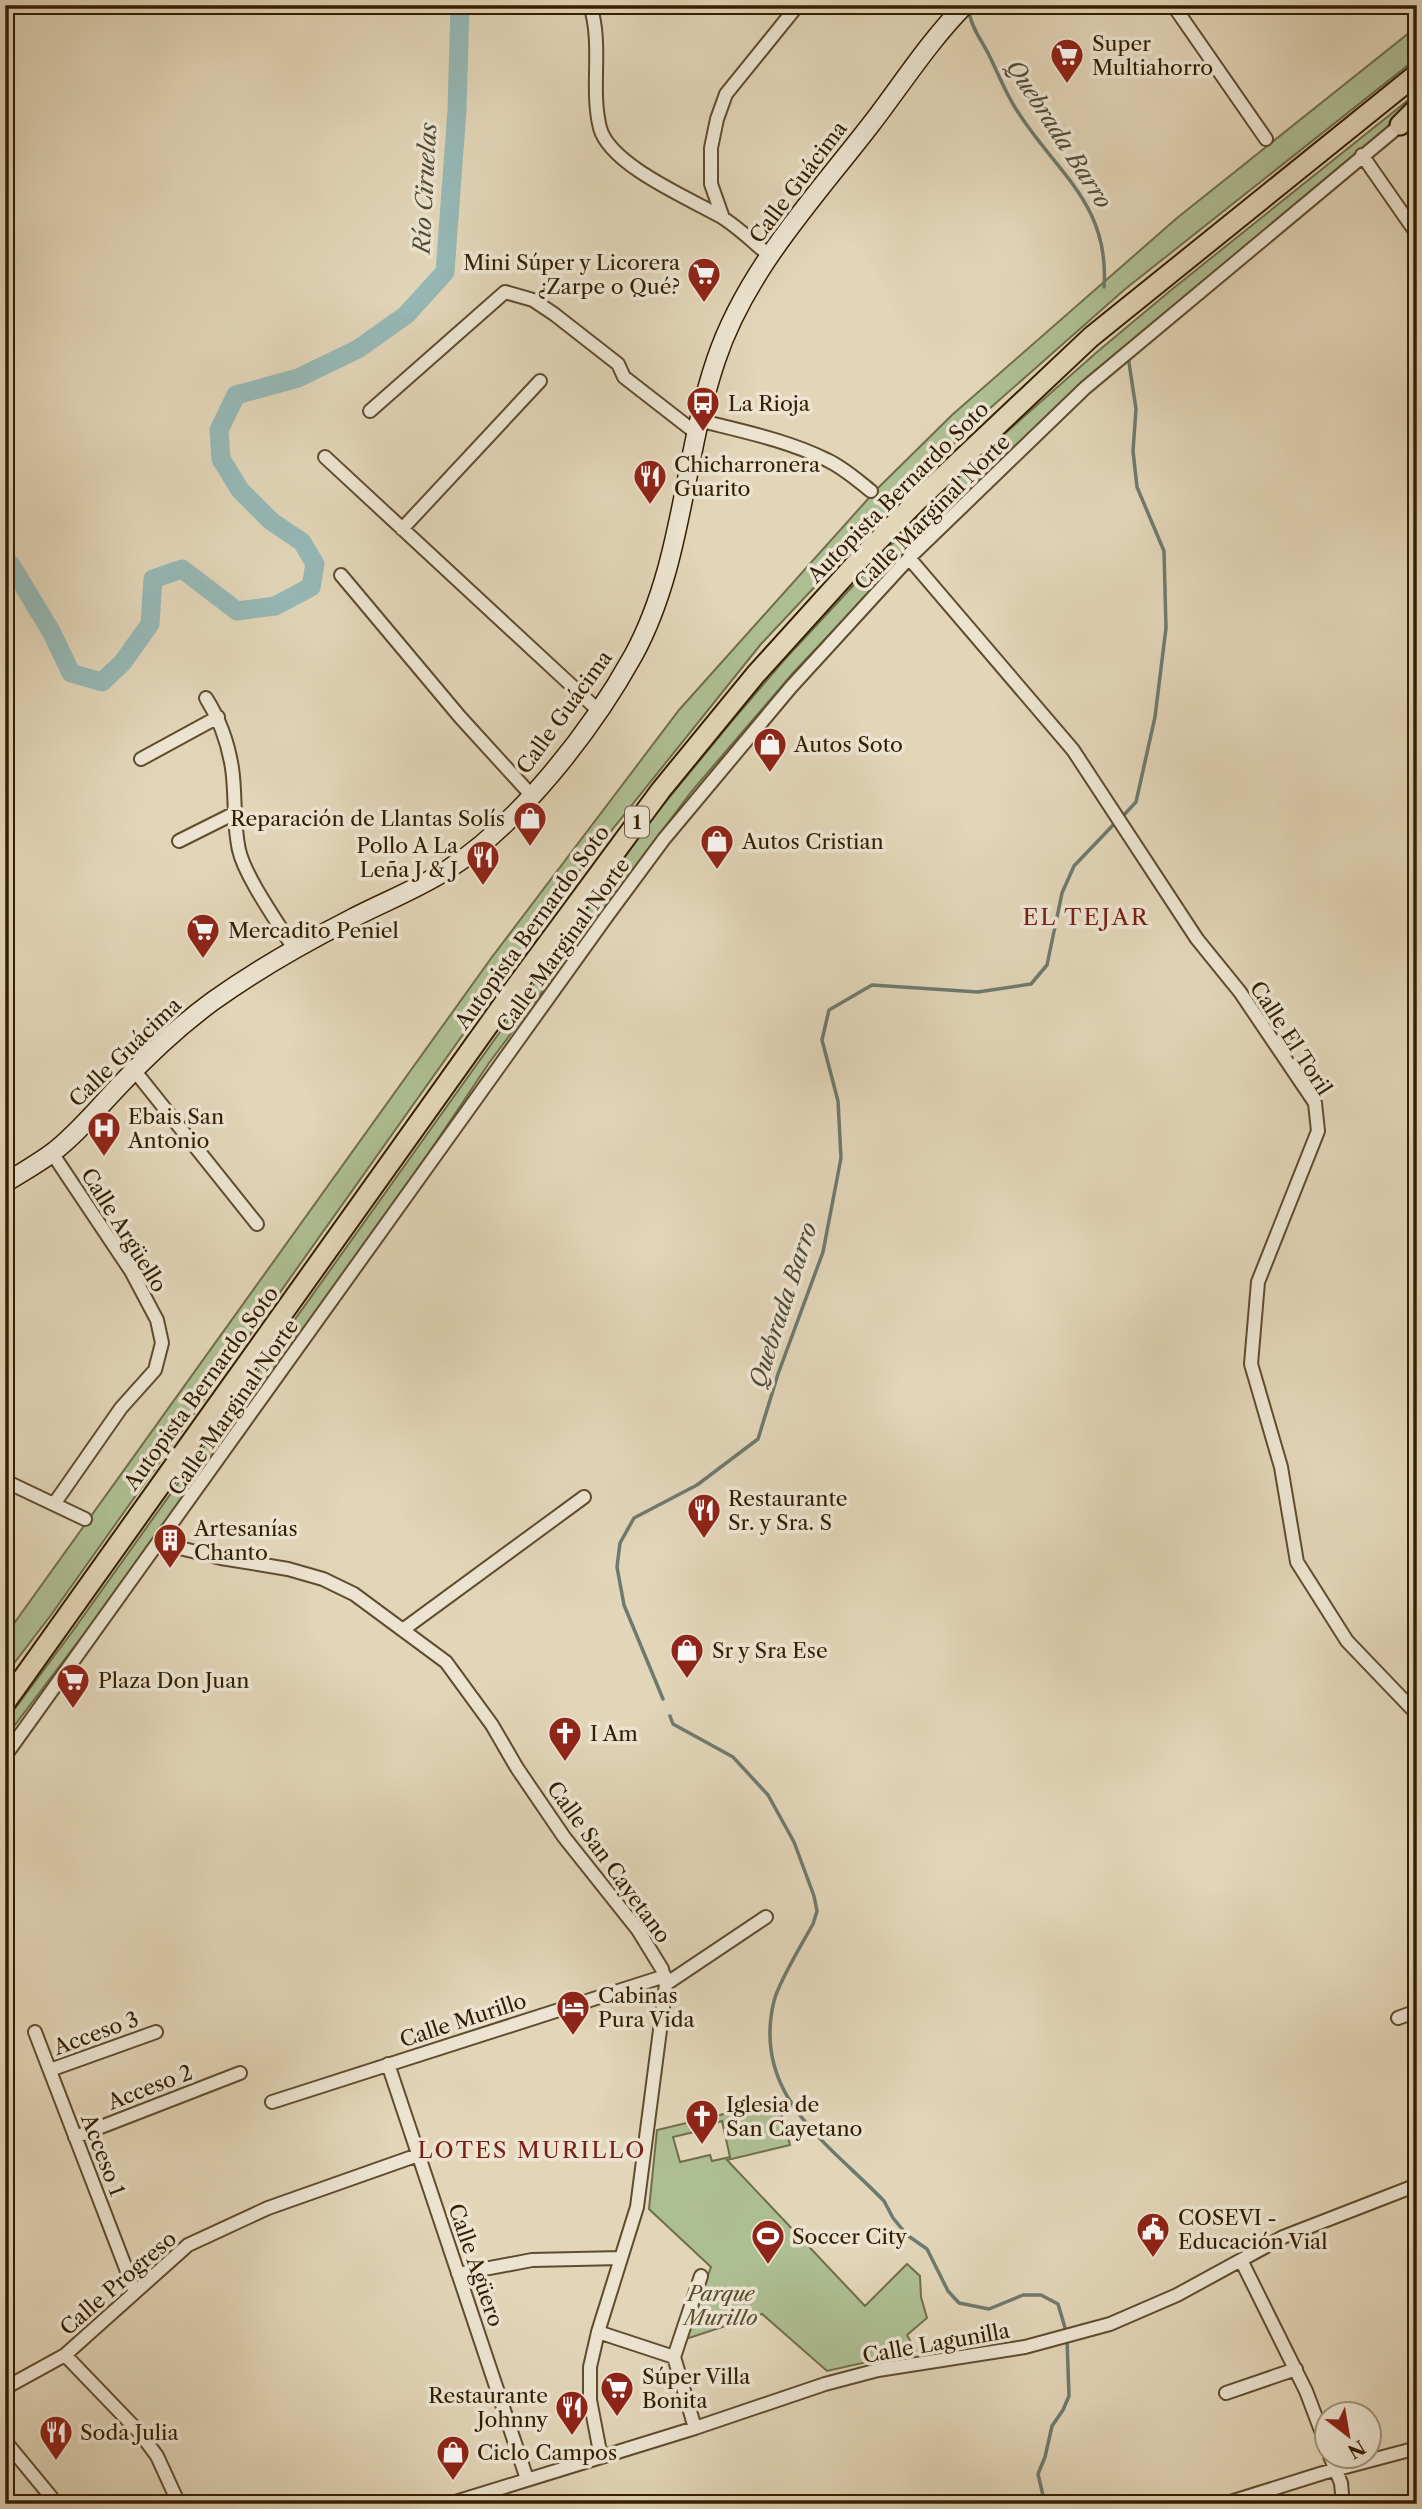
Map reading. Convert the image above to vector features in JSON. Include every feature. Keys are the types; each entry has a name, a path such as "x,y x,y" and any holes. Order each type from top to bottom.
{"highway":[{"name":"Autopista Bernardo Soto","path":"5,1703 525,974 661,790 756,674 915,503 1091,337 1417,74"},
{"path":"1400,125 1417,111"}],"main road":[{"name":"Calle Guácima","path":"5,1183 52,1153 173,1032 214,1001 294,949 451,867 532,796 598,711 631,660 654,611 675,540 696,431 725,337 750,286 959,8"}],"street":[{"path":"590,5 595,30 597,112 601,133 618,155 638,170 723,218 770,256"},
{"path":"723,218 711,184 711,148 717,119 726,94 798,5"},
{"path":"1173,5 1266,139"},
{"name":"Calle Marginal Norte","path":"5,1756 664,839 791,687 909,558 1085,388 1400,125"},
{"path":"1362,155 1417,234"},
{"path":"369,411 505,292 533,300 554,314 618,364 624,377 659,405 670,418 696,431 786,443 827,459 871,491"},
{"path":"402,529 540,381"},
{"path":"325,457 598,711"},
{"name":"Calle El Toril","path":"909,558 1073,750 1197,939 1240,992 1315,1103 1318,1131 1258,1282 1251,1364 1280,1466 1297,1562 1347,1641 1417,1714"},
{"path":"341,575 460,717 532,796"},
{"path":"206,698 218,717 232,768 239,851 246,869 294,949"},
{"path":"141,759 218,717"},
{"path":"179,841 235,813"},
{"path":"134,1070 257,1224"},
{"name":"Calle Argüello","path":"52,1153 131,1270 157,1321 162,1343 155,1370 121,1408 54,1504"},
{"path":"5,1481 85,1520"},
{"path":"404,1629 584,1497"},
{"name":"Calle San Cayetano","path":"159,1543 221,1558 288,1569 323,1579 354,1594 404,1629 456,1672 556,1825 638,1930 665,1980"},
{"name":"Calle Murillo","path":"272,2102 665,1980 766,1917"},
{"path":"601,2457 590,2400 590,2367 598,2332 637,2207 665,1980"},
{"path":"1398,2018 1417,2011"},
{"name":"Acceso 1","path":"35,2032 135,2292"},
{"name":"Acceso 3","path":"50,2070 156,2032"},
{"name":"Calle Agüero","path":"388,2064 527,2479"},
{"name":"Acceso 2","path":"75,2137 240,2073"},
{"name":"Calle Progreso","path":"5,2388 65,2355 188,2245 268,2208 418,2155"},
{"name":"Calle Lagunilla","path":"449,2504 878,2370 1072,2336 1128,2317 1177,2295 1312,2224 1417,2185"},
{"path":"458,2274 532,2260 621,2258"},
{"path":"1241,2260 1296,2369 1314,2414"},
{"path":"695,2428 674,2357 701,2276"},
{"path":"598,2332 674,2357"},
{"path":"65,2355 140,2433 156,2456 178,2504"},
{"path":"1226,2393 1296,2369"},
{"path":"5,2441 57,2504"},
{"path":"1384,2457 1417,2448"},
{"path":"1224,2504 1336,2470 1341,2483 1343,2504"}],"green space":[{"path":"1414,29 1417,33 1417,58 1124,290 988,410 882,515 761,644 579,871 51,1615 5,1675 5,1636 492,957 679,710 876,490 952,415 1177,218"},
{"path":"1417,93 1417,102 1086,382 904,556 793,673 691,792 489,1063 396,1202 124,1581 5,1738 5,1722 654,816 786,658 903,532 992,445 1170,291"},
{"name":"Soccer City","path":"778,2101 790,2145 727,2160 865,2306 907,2264 920,2276 921,2297 927,2318 907,2335 916,2351 827,2371 762,2314 689,2338 685,2336 711,2267 649,2209 657,2130","holes":["722,2121 730,2157 712,2161 710,2155 680,2162 673,2137 707,2129 707,2125"]}],"waterway":[{"name":"Río Ciruelas","path":"5,562 11,565 52,633 71,673 102,682 123,662 150,624 153,579 182,569 237,611 275,606 311,587 315,564 302,542 271,521 240,490 221,459 219,430 236,395 298,378 358,349 406,315 445,272 457,110 460,5"},
{"name":"Quebrada Barro","path":"969,12 1012,103 1089,210 1104,258 1104,287"},
{"name":"Quebrada Barro","path":"1122,817 1136,802 1155,717 1166,628 1164,551 1137,487 1133,451 1136,409 1128,356"},
{"name":"Quebrada Barro","path":"663,1699 624,1605 617,1567 620,1543 634,1518 697,1485 758,1439 778,1374 823,1252 841,1158 838,1101 822,1040 829,1010 872,985 978,992 1031,984 1047,965 1062,893 1074,866 1116,822"},
{"name":"Quebrada Barro","path":"670,1716 673,1724 733,1757 768,1795 794,1842 814,1896 817,1911 813,1924 777,1993 770,2034 774,2064 784,2090 799,2115 884,2201 907,2235 927,2249 948,2291 959,2303 989,2309 1023,2295 1041,2295 1058,2304 1066,2331"},
{"name":"Quebrada Barro","path":"1045,2504 1038,2474 1052,2426 1069,2396 1067,2339"}],"place":[{"name":"Super Multiahorro","path":"1067,85"},
{"name":"Mini Súper y Licorera ¿Zarpe o Qué?","path":"704,304"},
{"name":"La Rioja","path":"703,433"},
{"name":"Chicharronera Guarito","path":"650,506"},
{"name":"Autos Soto","path":"770,774"},
{"name":"Reparación de Llantas Solís","path":"530,848"},
{"name":"Autos Cristian","path":"717,871"},
{"name":"Pollo A La Leña J & J","path":"483,887"},
{"name":"Mercadito Peniel","path":"203,960"},
{"name":"Ebais San Antonio","path":"104,1158"},
{"name":"Restaurante Sr. y Sra. S","path":"704,1540"},
{"name":"Artesanías Chanto","path":"170,1570"},
{"name":"Sr y Sra Ese","path":"687,1680"},
{"name":"Plaza Don Juan","path":"73,1710"},
{"name":"I Am","path":"565,1763"},
{"name":"Cabinas Pura Vida","path":"573,2037"},
{"name":"Iglesia de San Cayetano","path":"702,2146"},
{"name":"COSEVI - Educación Vial","path":"1153,2259"},
{"name":"Soccer City","path":"768,2266"},
{"name":"Súper Villa Bonita","path":"617,2418"},
{"name":"Restaurante Johnny","path":"572,2437"},
{"name":"Soda Julia","path":"56,2462"},
{"name":"Ciclo Campos","path":"453,2482"}],"district":[{"name":"EL TEJAR","path":"1086,917"},
{"name":"LOTES MURILLO","path":"532,2150"}],"park label":[{"name":"Parque Murillo","path":"721,2305"}]}
